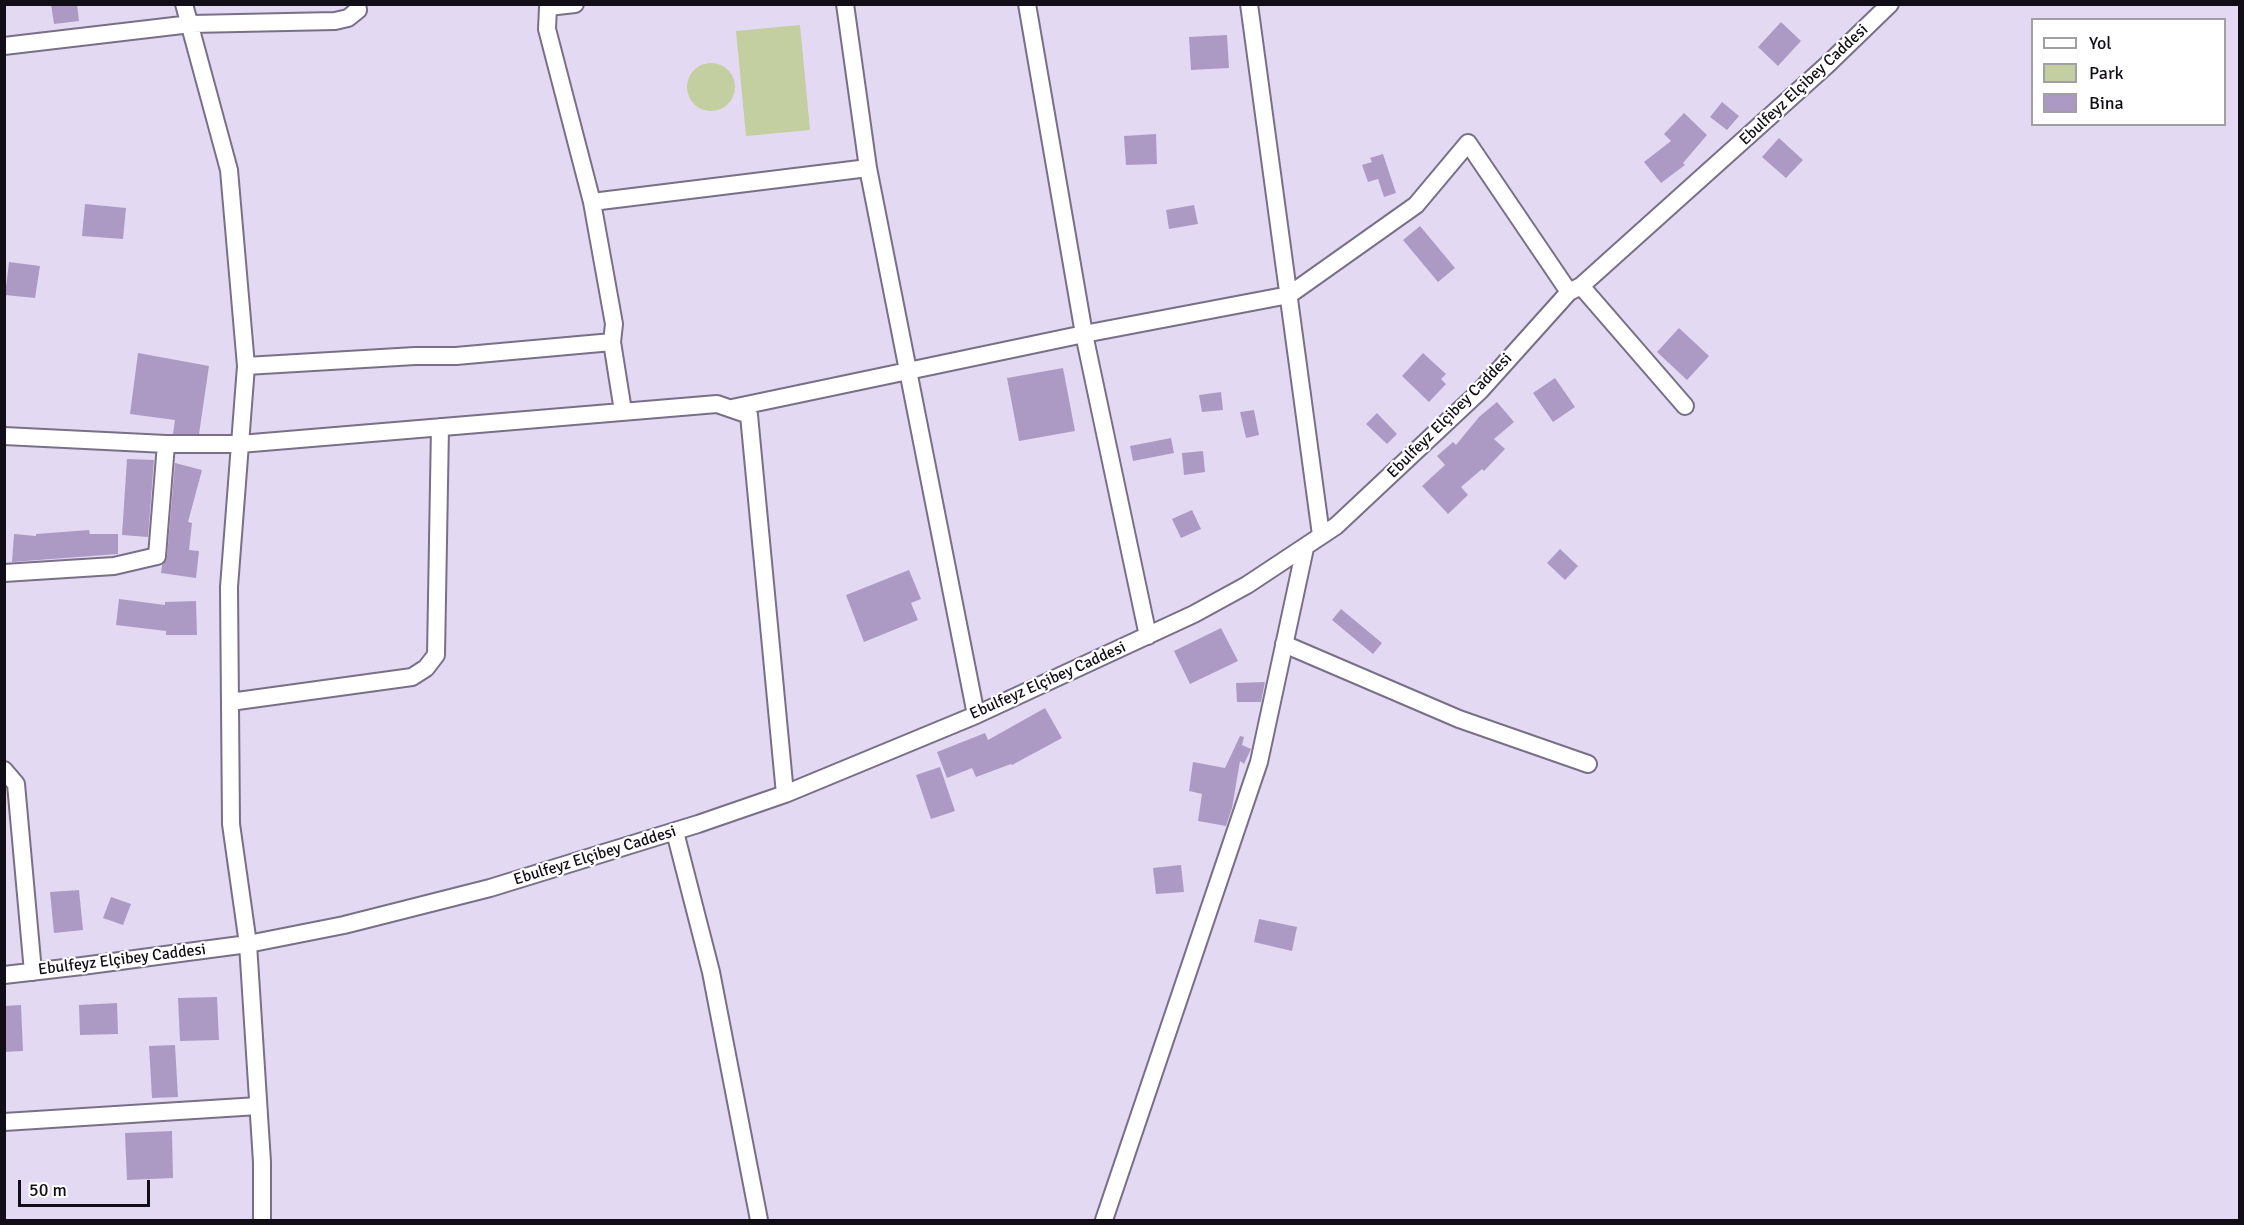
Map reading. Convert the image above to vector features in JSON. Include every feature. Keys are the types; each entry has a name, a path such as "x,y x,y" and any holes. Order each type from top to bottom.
{"street":[{"path":"184,4 229,170 246,366 229,587 231,824 248,944 262,1162 262,1221"},
{"path":"4,46 191,24 334,21 348,18 358,10 357,4"},
{"path":"575,4 548,7 547,29 591,202 614,324 612,342 623,411"},
{"path":"846,4 868,168 976,715"},
{"path":"1027,4 1084,334 1148,636"},
{"path":"1249,4 1321,535"},
{"name":"Ebulfeyz Elçibey Caddesi","path":"4,975 248,944 344,925 490,888 675,832 785,794 976,715 1148,636 1247,585 1336,526 1480,391 1575,289 1827,65 1890,4"},
{"path":"731,408 1084,334 1289,295 1416,205 1468,143 1575,289 1685,406"},
{"path":"591,202 868,168"},
{"path":"246,366 416,356 456,356 612,342"},
{"path":"4,436 166,444 240,444 717,404 749,414 785,794"},
{"path":"230,702 412,677 426,668 436,655 440,427"},
{"path":"4,573 114,566 157,556 166,444"},
{"path":"1104,1221 1259,762 1305,548"},
{"path":"1284,644 1459,718 1588,764"},
{"path":"4,770 16,784 33,972"},
{"path":"675,832 711,972 759,1221"},
{"path":"4,1122 258,1106"}],"green space":[{"path":"800,25 810,130 746,136 736,31"},
{"path":"711,63 728,70 735,87 728,104 711,111 694,104 687,87 694,70"}],"building":[{"path":"51,4 77,4 79,21 54,24"},
{"path":"1781,22 1801,41 1778,66 1758,47"},
{"path":"1227,35 1229,68 1191,70 1189,37"},
{"path":"1722,102 1739,116 1727,130 1710,117"},
{"path":"1684,113 1707,135 1683,163 1685,165 1661,183 1644,162 1671,141 1664,134"},
{"path":"1156,134 1157,164 1126,165 1124,136"},
{"path":"1779,138 1803,160 1786,178 1762,157"},
{"path":"1383,154 1396,193 1384,197 1378,179 1368,182 1362,165 1372,162 1370,158"},
{"path":"85,204 126,208 123,239 82,236"},
{"path":"1194,205 1198,224 1169,229 1166,210"},
{"path":"1420,226 1455,268 1438,282 1403,240"},
{"path":"9,262 40,266 35,298 5,295"},
{"path":"1679,328 1709,356 1687,380 1657,352"},
{"path":"138,353 209,366 199,434 173,434 175,420 130,414"},
{"path":"1423,353 1446,374 1441,379 1446,384 1429,402 1402,376"},
{"path":"1063,368 1075,431 1019,441 1007,378"},
{"path":"1555,378 1575,407 1553,422 1533,393"},
{"path":"1221,392 1223,410 1202,412 1199,395"},
{"path":"1497,402 1514,422 1494,439 1505,449 1484,471 1482,469 1461,487 1468,495 1448,514 1422,486 1445,465 1437,456 1453,442 1456,445 1479,417"},
{"path":"1254,410 1259,435 1246,438 1240,412"},
{"path":"1377,413 1397,434 1387,444 1366,424"},
{"path":"1171,438 1174,453 1133,461 1130,446"},
{"path":"1203,451 1205,472 1184,475 1182,453"},
{"path":"127,459 154,460 148,537 122,535"},
{"path":"175,463 202,470 188,522 192,523 189,550 199,551 196,578 161,573 162,565 167,557"},
{"path":"1192,510 1201,529 1181,538 1172,519"},
{"path":"89,530 90,534 118,534 118,554 12,562 14,534 36,536 36,534"},
{"path":"1560,549 1578,566 1565,580 1547,563"},
{"path":"909,570 921,599 911,603 918,620 864,642 846,595"},
{"path":"119,599 165,605 165,602 196,601 197,635 166,635 166,631 116,625"},
{"path":"1341,609 1382,643 1373,654 1332,620"},
{"path":"1221,628 1238,661 1190,684 1174,651"},
{"path":"1265,682 1261,702 1237,702 1236,683"},
{"path":"1045,708 1062,738 1012,765 976,777 972,768 947,778 937,752 985,733 988,740"},
{"path":"1240,736 1244,737 1242,745 1251,749 1244,764 1240,761 1232,808 1226,826 1198,821 1202,794 1189,791 1193,762 1225,768"},
{"path":"940,767 955,811 931,819 916,775"},
{"path":"1181,865 1184,892 1156,894 1153,868"},
{"path":"79,890 83,930 54,933 50,892"},
{"path":"111,897 131,904 123,925 103,918"},
{"path":"1259,919 1297,927 1292,951 1254,942"},
{"path":"217,997 219,1040 180,1041 178,998"},
{"path":"117,1003 118,1034 80,1035 79,1005"},
{"path":"21,1005 23,1051 4,1052 4,1006"},
{"path":"175,1045 178,1097 152,1098 149,1046"},
{"path":"172,1131 173,1178 127,1180 125,1133"}]}
